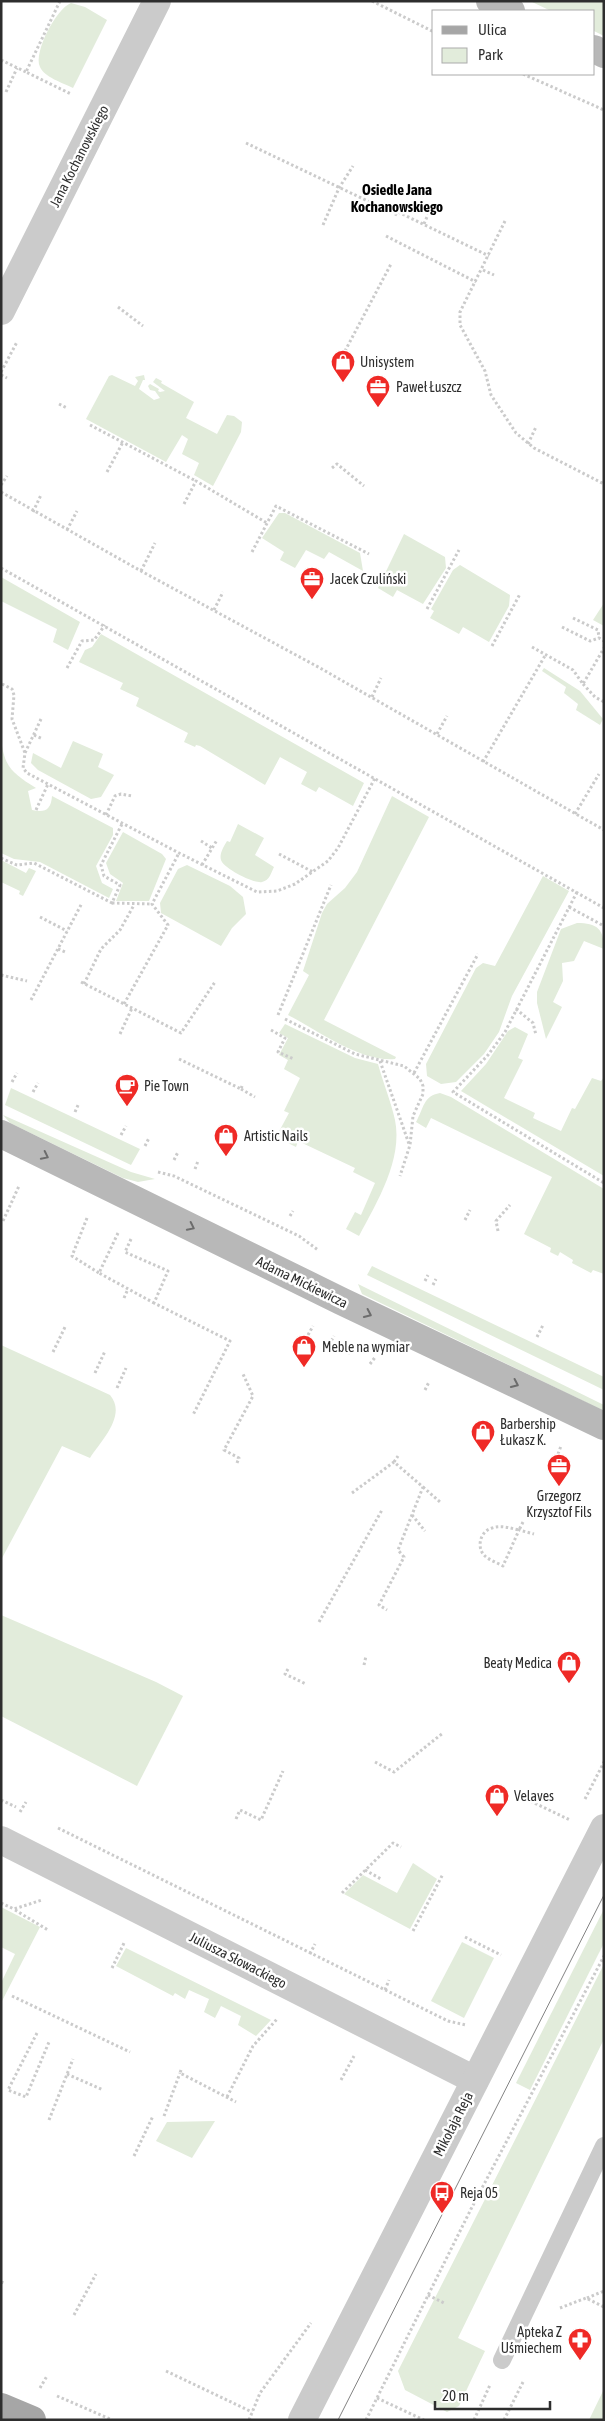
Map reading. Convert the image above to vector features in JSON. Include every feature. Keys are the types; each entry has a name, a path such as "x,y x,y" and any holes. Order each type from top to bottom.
{"main road":[{"path":"1,2407 32,2420"}],"street":[{"name":"Jana Kochanowskiego","path":"1,311 157,1"},
{"path":"490,1 510,10"},
{"name":"Adama Mickiewicza","path":"1,1134 341,1301 604,1426"},
{"name":"Mikołaja Reja","path":"302,2420 604,1828"},
{"name":"Juliusza Słowackiego","path":"1,1840 475,2080"}],"lane":[{"path":"502,2360 604,2146"}],"path":[{"path":"26,72 60,1"},
{"path":"372,1 432,31"},
{"path":"1,60 70,94"},
{"path":"6,92 17,68"},
{"path":"525,75 604,110"},
{"path":"246,143 340,188 424,224 489,256"},
{"path":"323,225 340,188 353,166"},
{"path":"424,224 430,212"},
{"path":"505,221 460,312 458,318 460,325 485,371 491,395 516,433 528,444 604,484"},
{"path":"386,236 476,282"},
{"path":"345,351 392,264"},
{"path":"482,270 494,275"},
{"path":"118,306 143,326"},
{"path":"1,375 7,378"},
{"path":"58,404 67,408"},
{"path":"90,425 196,481 267,522"},
{"path":"528,444 536,427"},
{"path":"107,472 123,442"},
{"path":"332,468 337,464 364,486"},
{"path":"1,485 6,476"},
{"path":"184,504 196,481"},
{"path":"1,492 33,512 372,697 604,830"},
{"path":"33,512 41,495"},
{"path":"252,552 276,506 369,554"},
{"path":"67,530 77,511"},
{"path":"140,571 154,543"},
{"path":"427,610 459,550"},
{"path":"1,568 604,908"},
{"path":"214,610 223,592"},
{"path":"492,646 520,594"},
{"path":"573,618 598,630 599,638"},
{"path":"67,668 82,641 94,640 105,625"},
{"path":"562,627 590,641 599,638 604,641"},
{"path":"532,646 573,670 595,697 604,702"},
{"path":"583,684 604,648"},
{"path":"483,762 546,654"},
{"path":"372,697 381,678"},
{"path":"2,684 12,689 14,695 12,719 25,753"},
{"path":"437,734 447,716"},
{"path":"41,719 25,753 23,768 27,773 178,853 257,892 277,891 295,884 328,861 338,848 374,778"},
{"path":"34,735 43,739"},
{"path":"575,814 599,774"},
{"path":"36,810 48,784"},
{"path":"106,815 115,796 121,794 132,796"},
{"path":"112,903 120,885 104,876 101,865 122,824"},
{"path":"202,865 217,840"},
{"path":"201,841 212,848"},
{"path":"152,904 178,853"},
{"path":"279,854 313,872"},
{"path":"1,858 17,865 34,863 112,903 152,904"},
{"path":"278,1015 331,885"},
{"path":"577,892 504,1032 488,1055 453,1092 604,1183"},
{"path":"31,1000 82,903"},
{"path":"124,1004 168,925 152,904"},
{"path":"134,905 120,930 101,949 83,983 181,1033 215,982"},
{"path":"569,907 604,926"},
{"path":"40,917 67,931"},
{"path":"58,948 65,952"},
{"path":"414,1073 478,954"},
{"path":"1,975 27,981"},
{"path":"120,1034 132,1008"},
{"path":"516,1009 530,1019 536,1028 536,1035"},
{"path":"285,1019 355,1054 404,1066 414,1073 424,1086 423,1094 413,1116 410,1145 400,1176"},
{"path":"271,1030 285,1038 278,1052 294,1059"},
{"path":"179,1059 231,1086 241,1088 255,1097"},
{"path":"380,1061 410,1145"},
{"path":"12,1082 17,1073"},
{"path":"33,1092 38,1083"},
{"path":"75,1112 79,1103"},
{"path":"121,1134 126,1126"},
{"path":"145,1146 149,1138"},
{"path":"174,1160 178,1152"},
{"path":"194,1170 198,1161"},
{"path":"3,1221 19,1186"},
{"path":"498,1231 496,1221 510,1205"},
{"path":"290,1216 293,1210"},
{"path":"465,1220 470,1210"},
{"path":"87,1218 72,1256 154,1304 230,1341 193,1415"},
{"path":"93,1277 118,1233"},
{"path":"131,1239 125,1252 168,1271 154,1304"},
{"path":"425,1281 428,1275"},
{"path":"433,1285 436,1279"},
{"path":"124,1298 128,1289"},
{"path":"53,1352 66,1325"},
{"path":"537,1336 543,1325"},
{"path":"308,1335 312,1326"},
{"path":"329,1345 334,1336"},
{"path":"348,1354 352,1345"},
{"path":"95,1373 105,1351"},
{"path":"370,1364 376,1356"},
{"path":"117,1388 126,1368"},
{"path":"236,1463 239,1458 224,1450 253,1396 243,1374"},
{"path":"425,1390 429,1382"},
{"path":"501,1426 504,1418"},
{"path":"558,1454 561,1446"},
{"path":"352,1493 394,1462 398,1456"},
{"path":"394,1462 440,1502"},
{"path":"387,1610 379,1605 404,1557 398,1550 423,1487"},
{"path":"319,1622 382,1510"},
{"path":"412,1514 425,1530"},
{"path":"522,1522 519,1530 503,1566 485,1556 480,1544 481,1536 490,1528 504,1526 519,1530 534,1534"},
{"path":"364,1665 366,1656"},
{"path":"288,1668 285,1674 306,1684"},
{"path":"375,1762 394,1772 442,1733"},
{"path":"236,1820 240,1810 261,1820 283,1771"},
{"path":"526,1799 573,1822"},
{"path":"1,1800 30,1814"},
{"path":"54,1826 448,2021 469,2025"},
{"path":"342,1893 393,1842 401,1847"},
{"path":"365,1870 381,1879"},
{"path":"413,1931 443,1874"},
{"path":"14,1909 48,1930"},
{"path":"465,1937 504,1957"},
{"path":"112,1968 126,1938"},
{"path":"366,2420 428,2295 604,1956"},
{"path":"385,1990 389,1980"},
{"path":"12,1996 130,2052"},
{"path":"227,2097 252,2046 277,2020"},
{"path":"37,2033 8,2090 26,2097 49,2042"},
{"path":"341,2080 356,2053"},
{"path":"49,2120 73,2059"},
{"path":"164,2116 181,2072 236,2102"},
{"path":"67,2074 102,2090"},
{"path":"134,2156 153,2116"},
{"path":"74,2315 96,2274"},
{"path":"555,2317 559,2308 604,2291"},
{"path":"428,2295 444,2303"},
{"path":"586,2298 604,2307"},
{"path":"249,2420 260,2393 294,2346"},
{"path":"474,2420 502,2360"},
{"path":"166,2371 252,2412"},
{"path":"40,2389 47,2376"},
{"path":"504,2420 525,2377"},
{"path":"377,2398 424,2420"}],"green space":[{"path":"530,1 604,1 604,36 595,32 595,10 549,10"},
{"path":"71,3 85,7 107,20 73,88 45,74 40,67 39,60 43,41 53,21"},
{"path":"112,375 135,386 138,381 135,377 144,375 145,380 143,380 139,389 154,400 160,398 148,386 150,384 159,389 158,391 160,392 165,391 153,382 156,378 162,381 161,383 194,402 186,418 217,434 227,415 234,416 242,422 241,432 213,486 194,475 199,463 182,454 188,439 182,435 166,462 86,419 109,376"},
{"path":"279,513 285,513 360,553 363,571 329,552 324,559 306,550 295,568 280,560 284,552 262,538"},
{"path":"404,534 445,557 446,568 423,604 397,590 393,597 378,588"},
{"path":"460,565 510,595 509,606 489,642 463,627 459,634 430,618 434,611 431,609 453,570"},
{"path":"1,577 80,622 68,650 53,642 57,629 1,601"},
{"path":"604,603 604,626 593,620"},
{"path":"101,634 364,783 353,806 319,787 316,792 301,784 307,772 280,757 265,785 200,746 196,745 195,747 184,742 188,733 136,706 139,698 120,689 123,683 79,662 85,650 92,647"},
{"path":"544,668 580,691 603,719 600,725 576,710 578,704 564,693 566,687 542,671"},
{"path":"1,738 7,763 15,773 36,788 28,791 32,810 44,811 49,807 52,796 113,828 113,835 96,866 102,883 113,889 109,898 40,862 14,859 1,853"},
{"path":"73,741 103,754 98,767 114,775 101,797 91,799 38,770 31,763 33,753 61,768"},
{"path":"392,796 429,817 324,1020 396,1057 395,1059 382,1059 354,1051 288,1015 309,975 303,971 322,913 327,904 345,888 357,872"},
{"path":"238,824 264,838 255,855 274,867 270,876 265,881 258,882 246,878 227,867 221,860 223,848 227,841 230,842"},
{"path":"123,832 162,854 166,859 149,901 116,901 123,883 110,874 106,863"},
{"path":"1,860 26,873 29,868 36,871 23,896 19,894 20,891 1,882"},
{"path":"187,865 230,886 243,897 246,914 232,928 221,946 161,913 160,903 178,869"},
{"path":"543,876 569,891 512,996 499,1032 484,1054 456,1082 441,1084 427,1076 426,1064 476,968 483,963 495,966"},
{"path":"577,923 590,924 598,929 603,936 604,949 584,941 574,961 562,963 563,981 553,1002 562,1007 546,1039 537,1003 537,992 561,929"},
{"path":"285,1024 355,1058 378,1064 395,1120 395,1150 387,1180 359,1236 346,1229 355,1212 361,1215 375,1183 353,1172 355,1168 298,1141 296,1147 276,1137 289,1113 284,1111 300,1078 284,1069 288,1060 279,1055 288,1038 279,1033"},
{"path":"515,1027 528,1034 518,1058 523,1060 504,1098 535,1113 533,1118 561,1131 572,1108 575,1109 592,1078 601,1081 604,1077 604,1176 461,1091 486,1064 508,1031"},
{"path":"11,1088 140,1149 131,1165 5,1105"},
{"path":"440,1093 451,1097 604,1189 604,1274 593,1270 591,1273 572,1263 573,1260 560,1252 558,1256 550,1252 551,1248 524,1234 552,1177 431,1118 426,1128 416,1122 427,1100"},
{"path":"3,1115 131,1172 155,1179 138,1182 123,1178 10,1123"},
{"path":"372,1266 604,1377 604,1390 367,1275"},
{"path":"358,1284 604,1405 604,1411 362,1294"},
{"path":"1,1345 110,1395 115,1403 116,1411 111,1427 90,1458 62,1446 1,1560"},
{"path":"1,1615 156,1682 183,1696 137,1786 1,1716"},
{"path":"413,1863 437,1879 410,1929 344,1894 363,1875 397,1893"},
{"path":"1,1907 40,1927 1,2003 1,1983 15,1954 1,1947"},
{"path":"604,1909 604,1943 530,2090 516,2083"},
{"path":"462,1942 494,1958 464,2018 431,2001"},
{"path":"126,1948 271,2020 256,2036 238,2025 241,2016 221,2006 215,2018 204,2012 209,1999 189,1990 185,1999 175,1993 173,1996 116,1966"},
{"path":"604,1964 604,2039 458,2338 485,2351 459,2406 447,2412 405,2390 398,2371"},
{"path":"215,2121 192,2158 156,2141 167,2122"},
{"path":"604,2389 604,2420 589,2420"}],"tram line":[{"path":"338,2420 604,1895"}],"place":[{"name":"Unisystem","path":"343,383"},
{"name":"Paweł Łuszcz","path":"378,408"},
{"name":"Jacek Czuliński","path":"312,600"},
{"name":"Pie Town","path":"127,1107"},
{"name":"Artistic Nails","path":"226,1157"},
{"name":"Meble na wymiar","path":"304,1368"},
{"name":"Barbership Łukasz K.","path":"483,1453"},
{"name":"Grzegorz Krzysztof Fils","path":"559,1487"},
{"name":"Beaty Medica","path":"569,1684"},
{"name":"Velaves","path":"497,1817"},
{"name":"Reja 05","path":"442,2214"},
{"name":"Apteka Z Uśmiechem","path":"580,2361"}],"district":[{"name":"Osiedle Jana Kochanowskiego","path":"397,198"}]}
